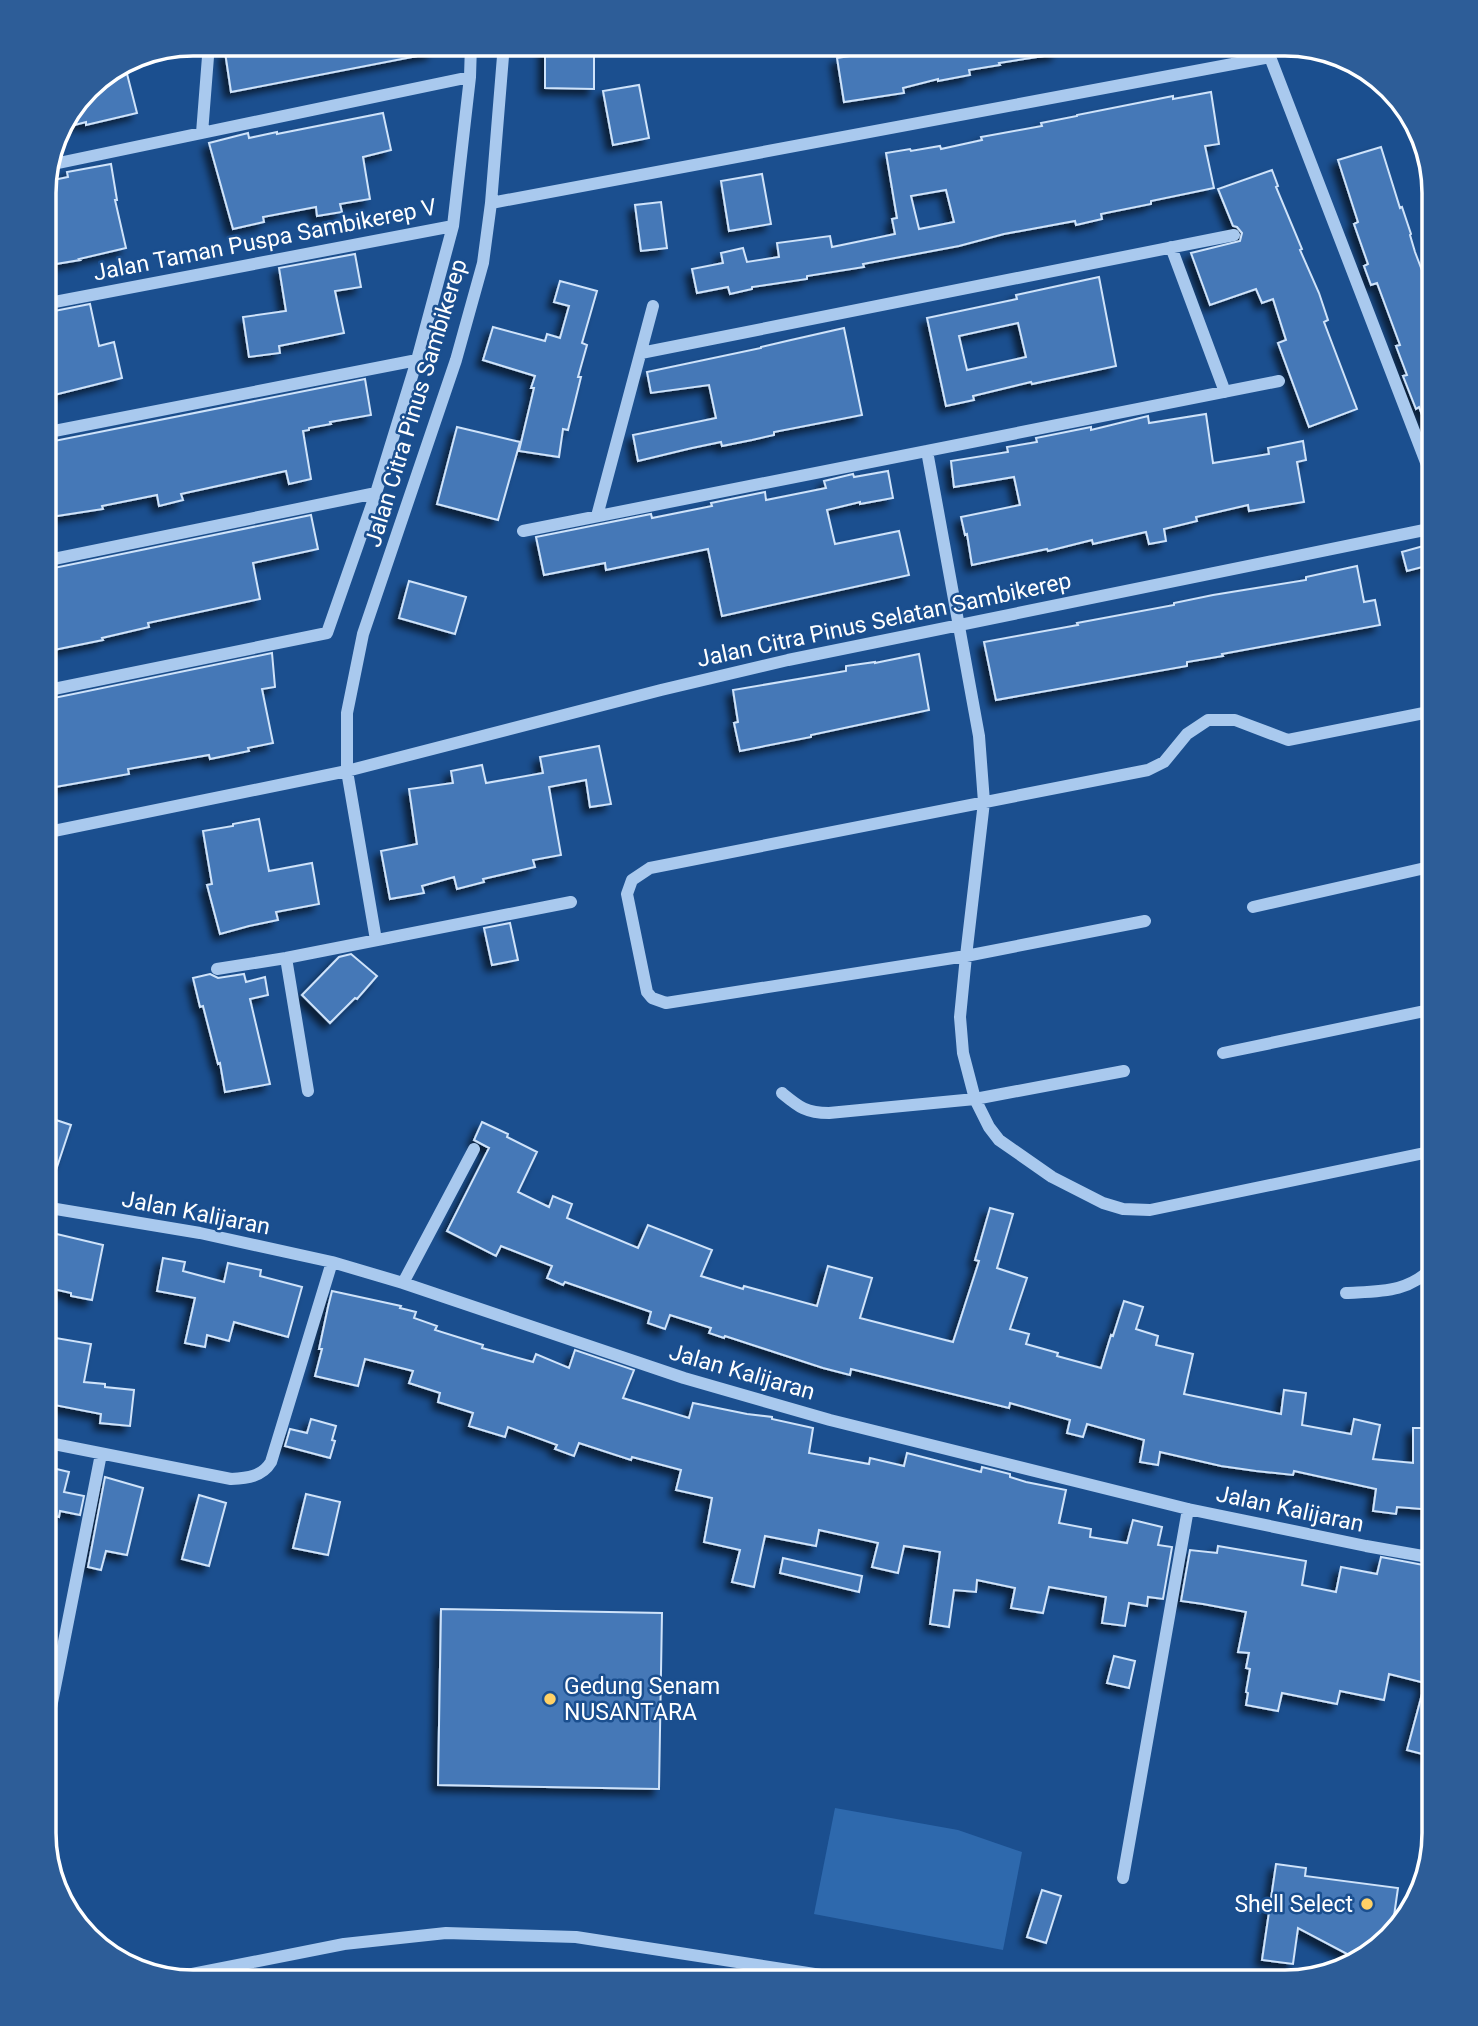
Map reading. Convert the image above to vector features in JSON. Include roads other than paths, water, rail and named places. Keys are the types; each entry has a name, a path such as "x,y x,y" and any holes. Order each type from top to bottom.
{"street":[{"path":"202,132 208,56"},
{"path":"56,689 327,633 376,493 417,360 453,226 471,56"},
{"name":"Jalan Citra Pinus Sambikerep","path":"376,940 347,771 347,713 363,634 456,360 483,263 491,203 503,56"},
{"path":"491,203 1270,57 1422,452"},
{"path":"60,163 470,76"},
{"name":"Jalan Taman Puspa Sambikerep V","path":"56,302 453,226"},
{"path":"641,353 1234,235"},
{"path":"1171,247 1225,392"},
{"path":"597,516 653,306"},
{"path":"56,431 417,360"},
{"path":"523,531 1279,382"},
{"path":"927,451 979,736 984,802 960,1017 963,1053 975,1099 989,1127 999,1140 1052,1177 1103,1203 1123,1209 1150,1210 1422,1153"},
{"path":"56,559 376,493"},
{"name":"Jalan Citra Pinus Selatan Sambikerep","path":"56,831 347,771 775,663 1422,530"},
{"path":"1144,922 966,956 675,1002 658,1002 652,998 644,982 627,894 632,880 650,868 1148,770 1164,762 1188,734 1208,720 1236,720 1288,740 1422,713"},
{"path":"1254,907 1422,869"},
{"path":"217,969 571,902"},
{"path":"286,958 309,1091"},
{"path":"1223,1053 1422,1012"},
{"path":"782,1093 801,1108 820,1112 975,1099 1124,1071"},
{"path":"403,1283 474,1149"},
{"name":"Jalan Kalijaran","path":"56,1209 200,1233 332,1262 403,1283 684,1378 830,1420 1188,1509 1422,1556"},
{"path":"56,1445 231,1479 248,1478 266,1469 271,1461 332,1262"},
{"path":"1346,1293 1397,1289 1422,1278"},
{"path":"56,1682 101,1454"},
{"path":"1123,1878 1188,1509"},
{"path":"212,1970 344,1944 446,1933 576,1937 789,1970"}],"place":[{"name":"Gedung Senam NUSANTARA","path":"550,1699"},
{"name":"Shell Select","path":"1367,1904"}]}
